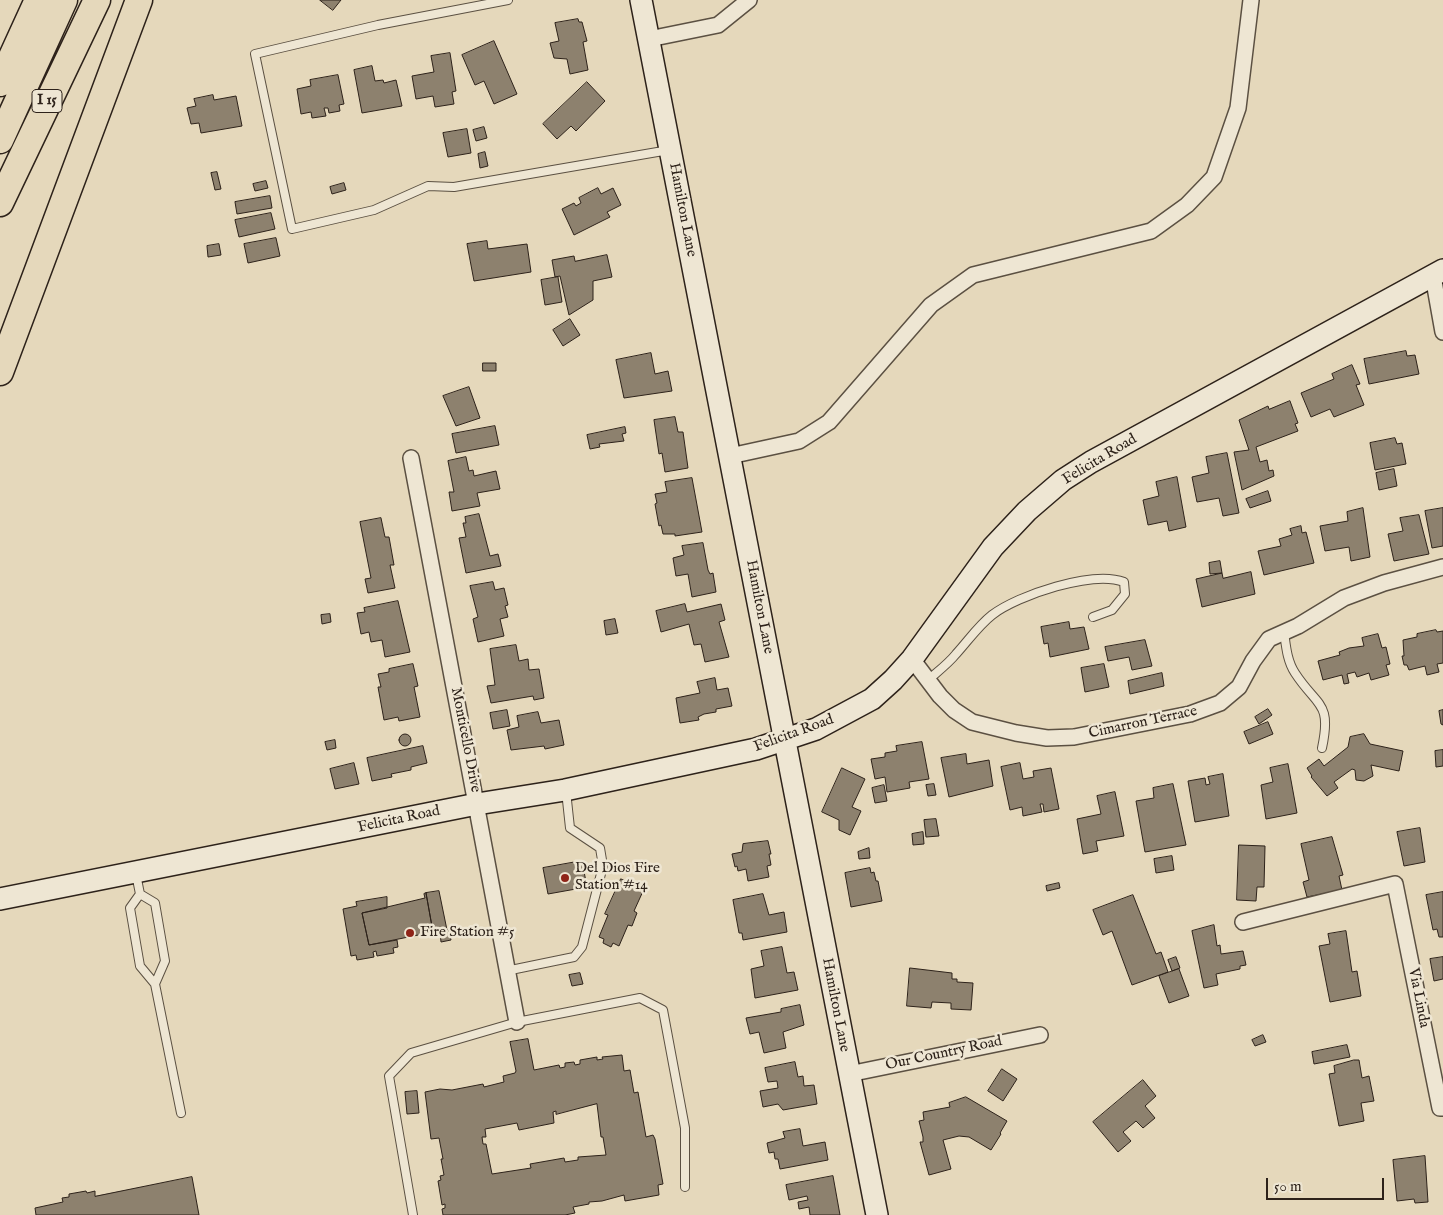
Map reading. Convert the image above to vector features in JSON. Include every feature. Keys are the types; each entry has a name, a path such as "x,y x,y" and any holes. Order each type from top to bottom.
{"highway":[{"path":"0,83 38,0"},
{"path":"0,140 64,0"},
{"path":"52,90 78,0"},
{"name":"I 15","path":"0,203 52,90 97,0"},
{"path":"0,372 139,0"}],"main road":[{"name":"Hamilton Lane","path":"641,0 848,1074 877,1215"},
{"name":"Felicita Road","path":"0,899 477,804 565,790 756,749 816,729 872,699 894,680 912,659 993,547 1027,511 1064,480 1100,457 1438,273"}],"street":[{"path":"649,39 718,25 749,0"},
{"path":"730,456 799,441 829,422 931,305 972,275 1150,231 1188,205 1214,177 1238,108 1252,0"},
{"path":"1438,273 1443,332"},
{"name":"Monticello Drive","path":"411,458 517,1022"},
{"name":"Cimarron Terrace","path":"912,659 927,680 954,710 972,722 1016,733 1047,738 1074,737 1190,714 1220,703 1239,687 1253,661 1269,639 1344,598 1384,583 1443,567"},
{"name":"Via Linda","path":"1243,922 1395,884 1440,1108 1443,1108"},
{"name":"Our Country Road","path":"848,1074 1040,1035"}],"lane":[{"path":"508,0 378,25 255,54 292,229 374,210 428,186 454,187 671,150"},
{"path":"927,680 954,656 977,628 994,614 1020,600 1043,590 1080,581 1116,579 1124,582 1125,594 1112,610 1093,617"},
{"path":"1284,632 1290,662 1295,673 1314,695 1326,716 1322,748"},
{"path":"506,971 574,957 582,947 603,866 600,848 570,828 565,790"},
{"path":"135,872 140,894 155,903 165,961 155,984"},
{"path":"140,894 130,908 140,966 155,984 181,1113"},
{"path":"413,1215 389,1076 411,1053 517,1022 640,998 663,1010 685,1128 685,1187"}],"building":[{"path":"320,0 341,0 333,10"},
{"path":"578,19 579,22 582,22 587,41 583,42 588,70 570,74 567,59 554,58 550,43 559,41 555,23"},
{"path":"494,41 517,94 494,104 484,81 475,85 462,55"},
{"path":"450,53 456,91 452,92 454,104 435,107 433,96 416,99 412,76 434,72 431,56"},
{"path":"372,66 375,81 383,80 384,83 396,80 402,106 362,113 354,70"},
{"path":"338,75 344,104 339,105 340,111 329,113 328,108 324,108 326,116 312,118 311,112 301,114 297,89 311,86 310,80"},
{"path":"587,82 605,101 576,131 571,126 557,139 543,124"},
{"path":"213,95 214,100 236,96 242,126 201,133 199,123 191,124 187,108 196,106 194,99"},
{"path":"484,127 487,138 476,141 473,130"},
{"path":"467,129 471,153 448,157 443,133"},
{"path":"485,152 488,166 480,168 478,154"},
{"path":"217,172 221,189 215,190 211,173"},
{"path":"266,181 268,188 255,191 253,184"},
{"path":"344,183 346,190 332,194 330,187"},
{"path":"598,188 601,194 613,188 621,205 607,212 610,217 574,235 562,209 574,203 576,206 581,203 579,198"},
{"path":"270,196 272,208 237,214 235,202"},
{"path":"271,213 275,229 239,237 235,220"},
{"path":"276,238 280,256 248,263 244,244"},
{"path":"487,241 488,249 527,244 531,272 474,281 467,244"},
{"path":"219,244 221,255 208,257 207,246"},
{"path":"607,255 612,277 593,281 593,300 569,315 560,276 555,277 552,260 574,256 575,261"},
{"path":"558,277 562,302 545,305 541,280"},
{"path":"570,319 580,335 563,346 553,330"},
{"path":"1406,351 1407,356 1415,355 1419,374 1369,384 1364,359"},
{"path":"651,353 655,374 668,371 672,391 624,398 616,360"},
{"path":"483,363 496,363 496,371 483,371"},
{"path":"1352,365 1360,384 1356,385 1364,405 1334,417 1330,409 1311,417 1301,393 1334,379 1332,374"},
{"path":"469,387 480,418 456,426 443,396"},
{"path":"1290,401 1298,423 1295,424 1298,431 1256,447 1260,462 1267,460 1269,471 1273,470 1274,476 1242,490 1234,452 1249,450 1239,420 1268,406 1269,409"},
{"path":"675,417 678,432 683,432 688,468 665,472 662,453 659,454 654,420"},
{"path":"495,426 499,445 456,453 452,434"},
{"path":"625,427 626,433 622,434 624,441 599,444 600,447 590,449 587,435"},
{"path":"1395,438 1397,444 1402,443 1406,464 1375,470 1370,443"},
{"path":"1227,453 1239,513 1223,516 1219,498 1197,502 1192,477 1209,473 1206,457"},
{"path":"466,457 469,471 473,470 474,476 496,471 500,489 477,493 480,506 452,511 449,492 454,492 448,461"},
{"path":"1394,469 1397,486 1379,490 1376,473"},
{"path":"1177,477 1186,527 1169,531 1167,521 1148,525 1143,500 1159,496 1156,482"},
{"path":"692,478 702,532 675,536 675,534 663,534 661,525 659,526 655,494 667,492 665,482"},
{"path":"1268,491 1271,501 1250,508 1246,499"},
{"path":"1363,508 1370,557 1351,561 1349,547 1325,551 1320,526 1348,521 1347,512"},
{"path":"1443,508 1443,546 1432,548 1425,511"},
{"path":"479,514 490,556 498,554 501,566 466,573 459,538 466,537 463,523 466,523 465,517"},
{"path":"1419,515 1429,554 1394,561 1388,534 1403,531 1400,518"},
{"path":"381,518 385,537 389,537 394,565 390,565 395,588 368,593 365,579 371,578 360,522"},
{"path":"1301,526 1302,533 1306,532 1314,563 1264,575 1258,551 1281,546 1279,539 1292,535 1290,529"},
{"path":"703,543 708,570 710,574 713,573 716,592 692,597 688,574 676,576 673,558 684,555 682,546"},
{"path":"1220,561 1222,573 1210,574 1209,563"},
{"path":"1251,572 1255,594 1202,607 1196,579 1222,573 1223,578"},
{"path":"493,582 495,590 504,588 508,605 505,606 508,617 500,619 504,636 478,642 473,619 478,617 470,586"},
{"path":"398,601 410,652 385,657 382,640 371,642 369,632 361,634 357,613 365,612 364,608"},
{"path":"685,604 687,612 721,604 725,620 719,622 729,657 705,662 701,644 694,645 689,624 661,632 656,611"},
{"path":"330,614 331,622 322,624 321,615"},
{"path":"615,619 618,633 606,635 604,621"},
{"path":"1069,622 1070,629 1084,627 1089,649 1050,657 1048,643 1044,644 1041,627"},
{"path":"1436,630 1437,632 1443,631 1443,663 1437,664 1439,672 1427,675 1425,666 1409,670 1407,665 1404,665 1402,656 1404,656 1403,640 1417,637 1417,634"},
{"path":"1378,634 1382,648 1386,647 1390,664 1386,665 1389,675 1371,680 1369,673 1357,677 1355,672 1347,674 1349,683 1344,684 1342,675 1323,680 1318,661 1340,655 1339,652 1349,648 1364,646 1362,638"},
{"path":"1145,640 1152,666 1132,670 1129,657 1108,661 1105,647"},
{"path":"516,645 519,661 528,659 529,670 539,669 544,698 534,700 533,696 491,703 487,686 495,685 490,649"},
{"path":"413,664 418,686 414,687 420,717 399,721 398,717 384,720 378,687 381,687 378,674 389,672 389,669"},
{"path":"1104,664 1109,687 1085,692 1081,668"},
{"path":"1162,673 1164,686 1130,694 1128,681"},
{"path":"715,678 717,690 728,688 732,706 716,709 716,712 704,714 698,717 699,720 680,723 676,698 700,693 697,682"},
{"path":"1268,709 1272,715 1259,724 1255,717"},
{"path":"507,710 510,726 493,729 490,713"},
{"path":"1443,710 1443,725 1441,724 1439,711"},
{"path":"538,712 541,723 559,720 564,745 545,749 544,746 511,750 507,730 519,727 517,716"},
{"path":"1268,722 1273,734 1249,744 1244,732"},
{"path":"403,734 407,734 411,740 407,746 403,746 399,742 399,738"},
{"path":"1364,734 1370,744 1403,751 1399,771 1371,765 1373,776 1364,781 1356,780 1355,770 1352,769 1334,782 1338,788 1327,796 1311,777 1307,768 1319,759 1324,766 1348,747 1350,737"},
{"path":"335,740 336,748 327,750 325,742"},
{"path":"922,742 929,779 909,782 910,788 887,792 885,777 875,779 871,759 885,757 885,753 897,751 896,746"},
{"path":"423,746 427,763 411,767 411,770 391,774 392,777 372,781 367,758"},
{"path":"1443,750 1443,766 1436,767 1435,751"},
{"path":"966,754 967,764 989,760 993,786 949,797 941,758"},
{"path":"354,763 359,784 335,789 330,769"},
{"path":"1020,763 1023,779 1034,777 1033,771 1051,768 1059,809 1044,812 1043,804 1040,804 1042,812 1023,816 1022,807 1010,810 1001,767"},
{"path":"1288,764 1297,813 1266,819 1261,785 1273,782 1270,768"},
{"path":"842,768 865,779 852,807 861,811 850,835 839,830 839,820 822,812"},
{"path":"1223,774 1229,816 1195,822 1188,781 1205,778 1206,785 1210,784 1208,777"},
{"path":"934,784 936,795 928,796 926,785"},
{"path":"1173,784 1186,845 1145,852 1136,801 1154,798 1153,788"},
{"path":"884,785 887,801 875,803 872,788"},
{"path":"1115,792 1124,836 1096,841 1098,851 1083,854 1077,819 1101,814 1097,796"},
{"path":"936,819 939,836 926,837 924,820"},
{"path":"1420,828 1425,862 1404,866 1397,832"},
{"path":"923,832 924,844 913,845 912,834"},
{"path":"1332,837 1343,875 1339,876 1342,890 1307,897 1303,882 1309,880 1301,844"},
{"path":"768,841 771,854 769,854 771,865 767,866 769,877 748,881 746,869 738,871 732,854 742,852 743,844"},
{"path":"1239,845 1265,846 1264,887 1257,887 1256,901 1237,900"},
{"path":"869,848 870,858 859,859 858,852"},
{"path":"1172,856 1174,870 1156,873 1154,859"},
{"name":"Del Dios Fire Station #14","path":"582,861 587,887 548,894 543,868"},
{"path":"870,868 871,873 874,872 876,881 878,881 882,901 851,907 845,873"},
{"path":"621,879 644,889 634,911 637,913 632,926 628,925 619,946 613,943 611,947 603,943 604,939 599,937 608,915 605,914"},
{"path":"1059,883 1060,888 1047,891 1046,886"},
{"path":"439,891 447,930 433,932 426,893"},
{"path":"1443,892 1443,937 1439,937 1437,929 1433,930 1426,895"},
{"path":"426,893 433,932 369,945 362,913 425,898 424,894"},
{"path":"763,894 769,915 784,912 787,932 743,940 742,933 739,933 733,900"},
{"path":"1133,895 1156,954 1161,952 1168,972 1132,985 1112,931 1103,935 1093,910"},
{"path":"387,897 387,908 362,913 369,945 397,940 398,947 393,948 394,953 377,956 376,951 373,952 374,957 357,960 356,955 351,956 343,909 357,906 356,902"},
{"path":"1214,925 1217,946 1220,945 1221,954 1243,951 1246,965 1240,966 1240,969 1216,974 1218,985 1204,988 1192,931"},
{"path":"449,930 451,940 441,942 440,932"},
{"path":"1346,931 1352,972 1357,971 1361,996 1330,1002 1319,946 1330,944 1328,934"},
{"path":"782,947 787,973 794,972 798,990 755,998 751,969 764,966 761,951"},
{"path":"1176,957 1180,968 1172,971 1168,960"},
{"path":"1443,957 1443,979 1434,981 1430,959"},
{"path":"910,968 952,973 952,979 957,979 957,982 973,983 971,1010 951,1009 951,1003 932,1002 931,1008 907,1006"},
{"path":"1179,969 1189,996 1169,1003 1159,976"},
{"path":"580,973 583,984 572,986 569,975"},
{"path":"800,1005 804,1025 783,1032 786,1048 764,1053 759,1032 750,1034 746,1018 781,1012 781,1009"},
{"path":"1263,1035 1266,1042 1255,1046 1252,1040"},
{"path":"528,1039 534,1070 559,1065 560,1068 565,1067 565,1063 574,1062 575,1065 580,1064 580,1060 597,1057 597,1060 603,1059 602,1057 622,1055 624,1071 630,1070 634,1093 638,1092 646,1137 653,1135 655,1139 663,1184 658,1185 659,1195 625,1201 624,1195 602,1201 589,1202 589,1204 573,1207 575,1213 565,1215 443,1215 442,1209 445,1208 445,1204 442,1205 438,1181 441,1180 440,1176 444,1175 441,1159 443,1159 439,1138 431,1139 425,1092 440,1089 452,1090 483,1084 484,1087 504,1082 503,1076 515,1073 516,1071 510,1042","holes":["597,1104 601,1137 603,1137 606,1155 578,1157 578,1160 565,1162 564,1158 530,1164 531,1168 492,1174 486,1144 483,1144 482,1137 486,1137 485,1129 517,1123 519,1130 554,1123 553,1112 556,1111 556,1114"]},
{"path":"1347,1045 1350,1057 1314,1064 1312,1052"},
{"path":"1359,1060 1362,1078 1369,1076 1374,1101 1361,1103 1364,1121 1339,1126 1329,1074 1335,1073 1334,1066"},
{"path":"795,1062 798,1077 803,1076 804,1086 814,1085 817,1104 783,1110 778,1104 763,1107 760,1091 778,1088 777,1081 768,1082 765,1068"},
{"path":"1002,1069 1017,1079 1003,1101 988,1091"},
{"path":"1143,1080 1156,1096 1145,1106 1155,1118 1143,1128 1136,1121 1123,1132 1131,1141 1118,1152 1093,1122"},
{"path":"417,1091 419,1113 407,1114 405,1092"},
{"path":"966,1097 1007,1121 1001,1134 991,1150 969,1137 959,1136 943,1140 951,1169 929,1175 920,1142 923,1142 923,1137 919,1121 924,1120 923,1112 950,1107 949,1103"},
{"path":"800,1129 803,1146 825,1142 828,1160 780,1169 774,1152 769,1153 767,1143 785,1138 783,1132"},
{"path":"1425,1156 1428,1202 1415,1203 1414,1199 1397,1201 1393,1160"},
{"path":"833,1176 840,1215 810,1215 809,1207 799,1209 798,1202 808,1200 807,1196 789,1200 786,1185"},
{"path":"192,1177 199,1215 36,1215 35,1208 63,1202 62,1198 69,1197 69,1194 95,1191 95,1196"}],"place":[{"name":"Del Dios Fire Station #14","path":"565,878"},
{"name":"Fire Station #5","path":"410,933"}]}
